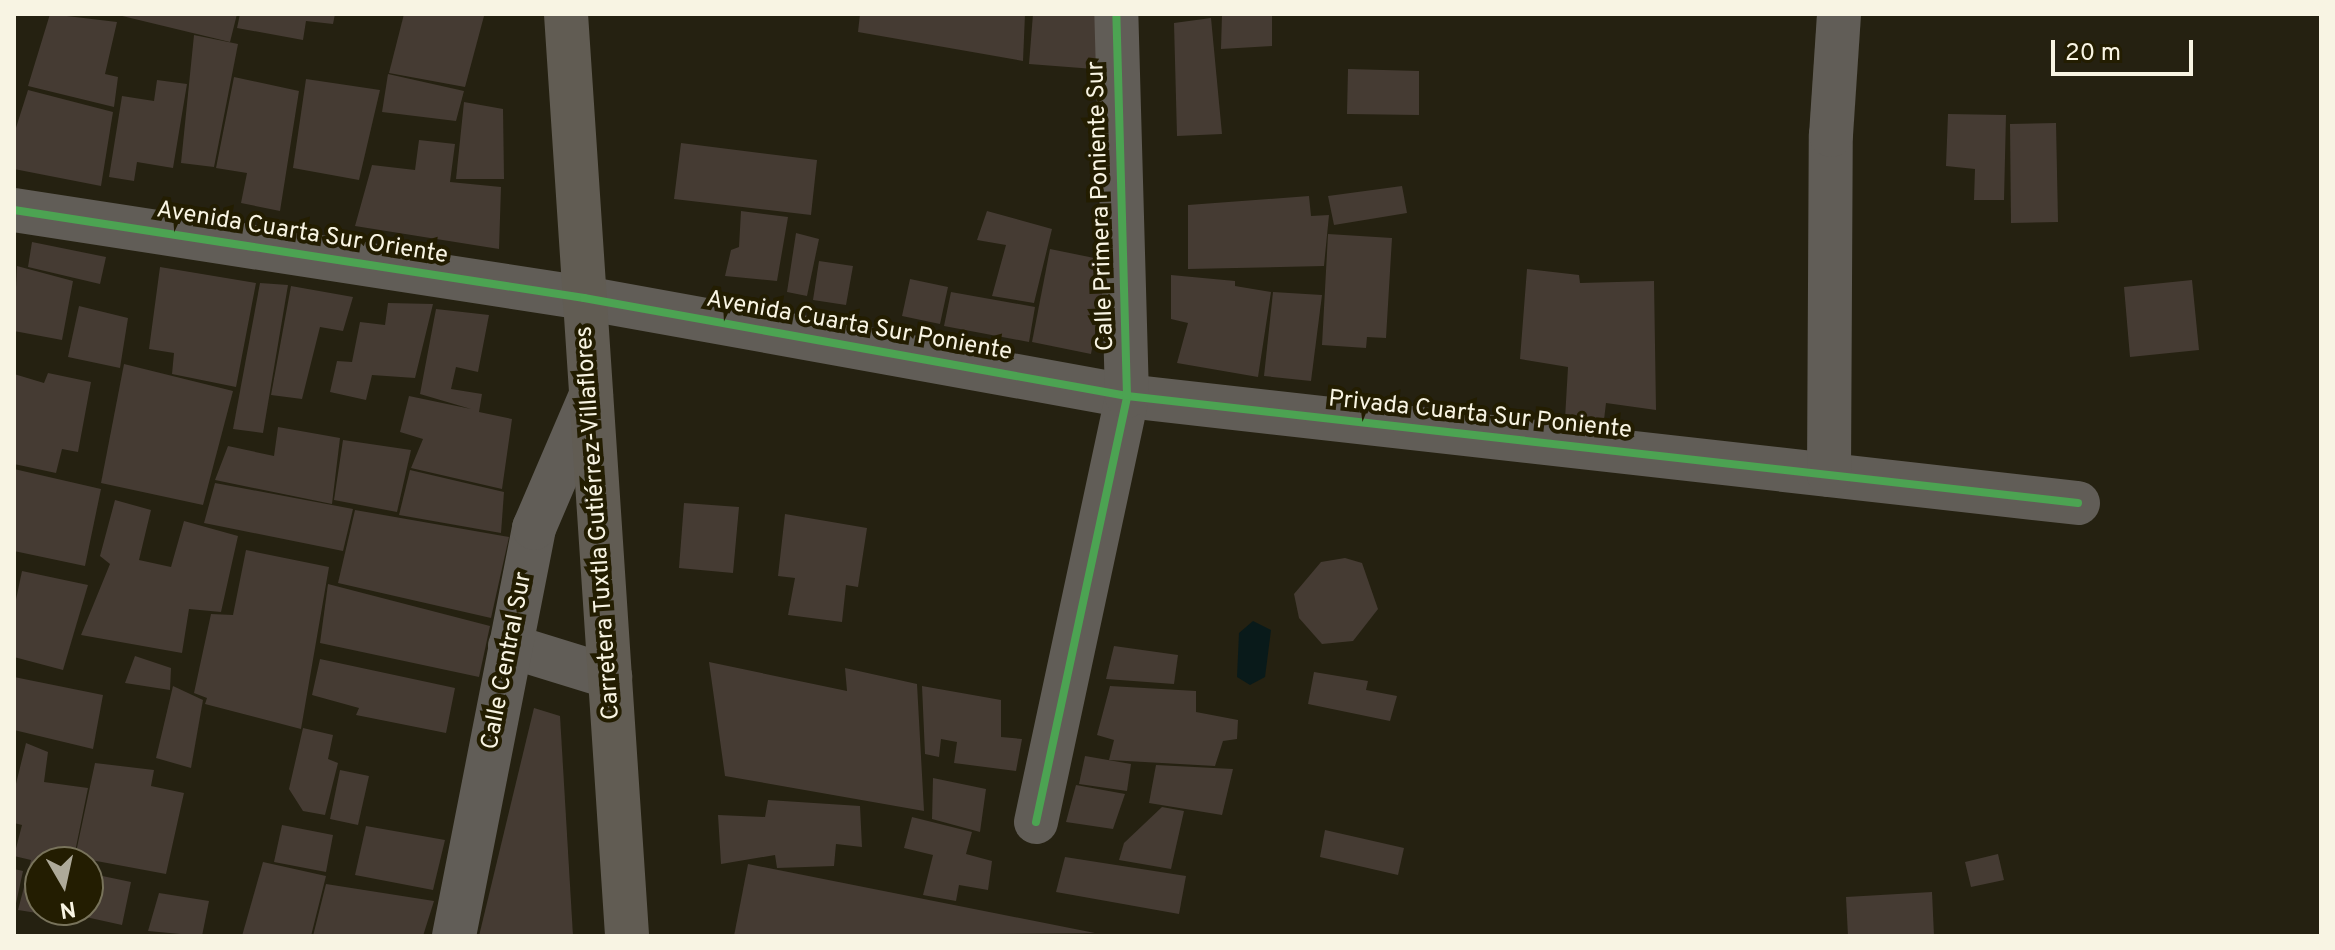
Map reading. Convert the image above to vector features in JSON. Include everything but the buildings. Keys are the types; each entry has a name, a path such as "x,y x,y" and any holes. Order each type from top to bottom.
{"main road":[{"name":"Carretera Tuxtla Gutiérrez-Villaflores","path":"566,14 627,936"}],"street":[{"name":"Calle Primera Poniente Sur","path":"1036,822 1127,396 1116,14"},
{"path":"1829,475 1831,135 1839,14"},
{"name":"Avenida Cuarta Sur Oriente","path":"14,210 584,298"},
{"name":"Avenida Cuarta Sur Poniente","path":"584,298 1127,396"},
{"name":"Calle Central Sur","path":"454,936 534,528 591,395"},
{"name":"Privada Cuarta Sur Poniente","path":"1127,396 2078,503"},
{"path":"510,646 610,677"}],"shaded area":[{"path":"1253,621 1271,630 1265,677 1250,685 1237,677 1239,633"}],"cycle path":[{"path":"1036,822 1127,396 1116,14"},
{"path":"14,210 584,298 1127,396 2078,503"}]}
